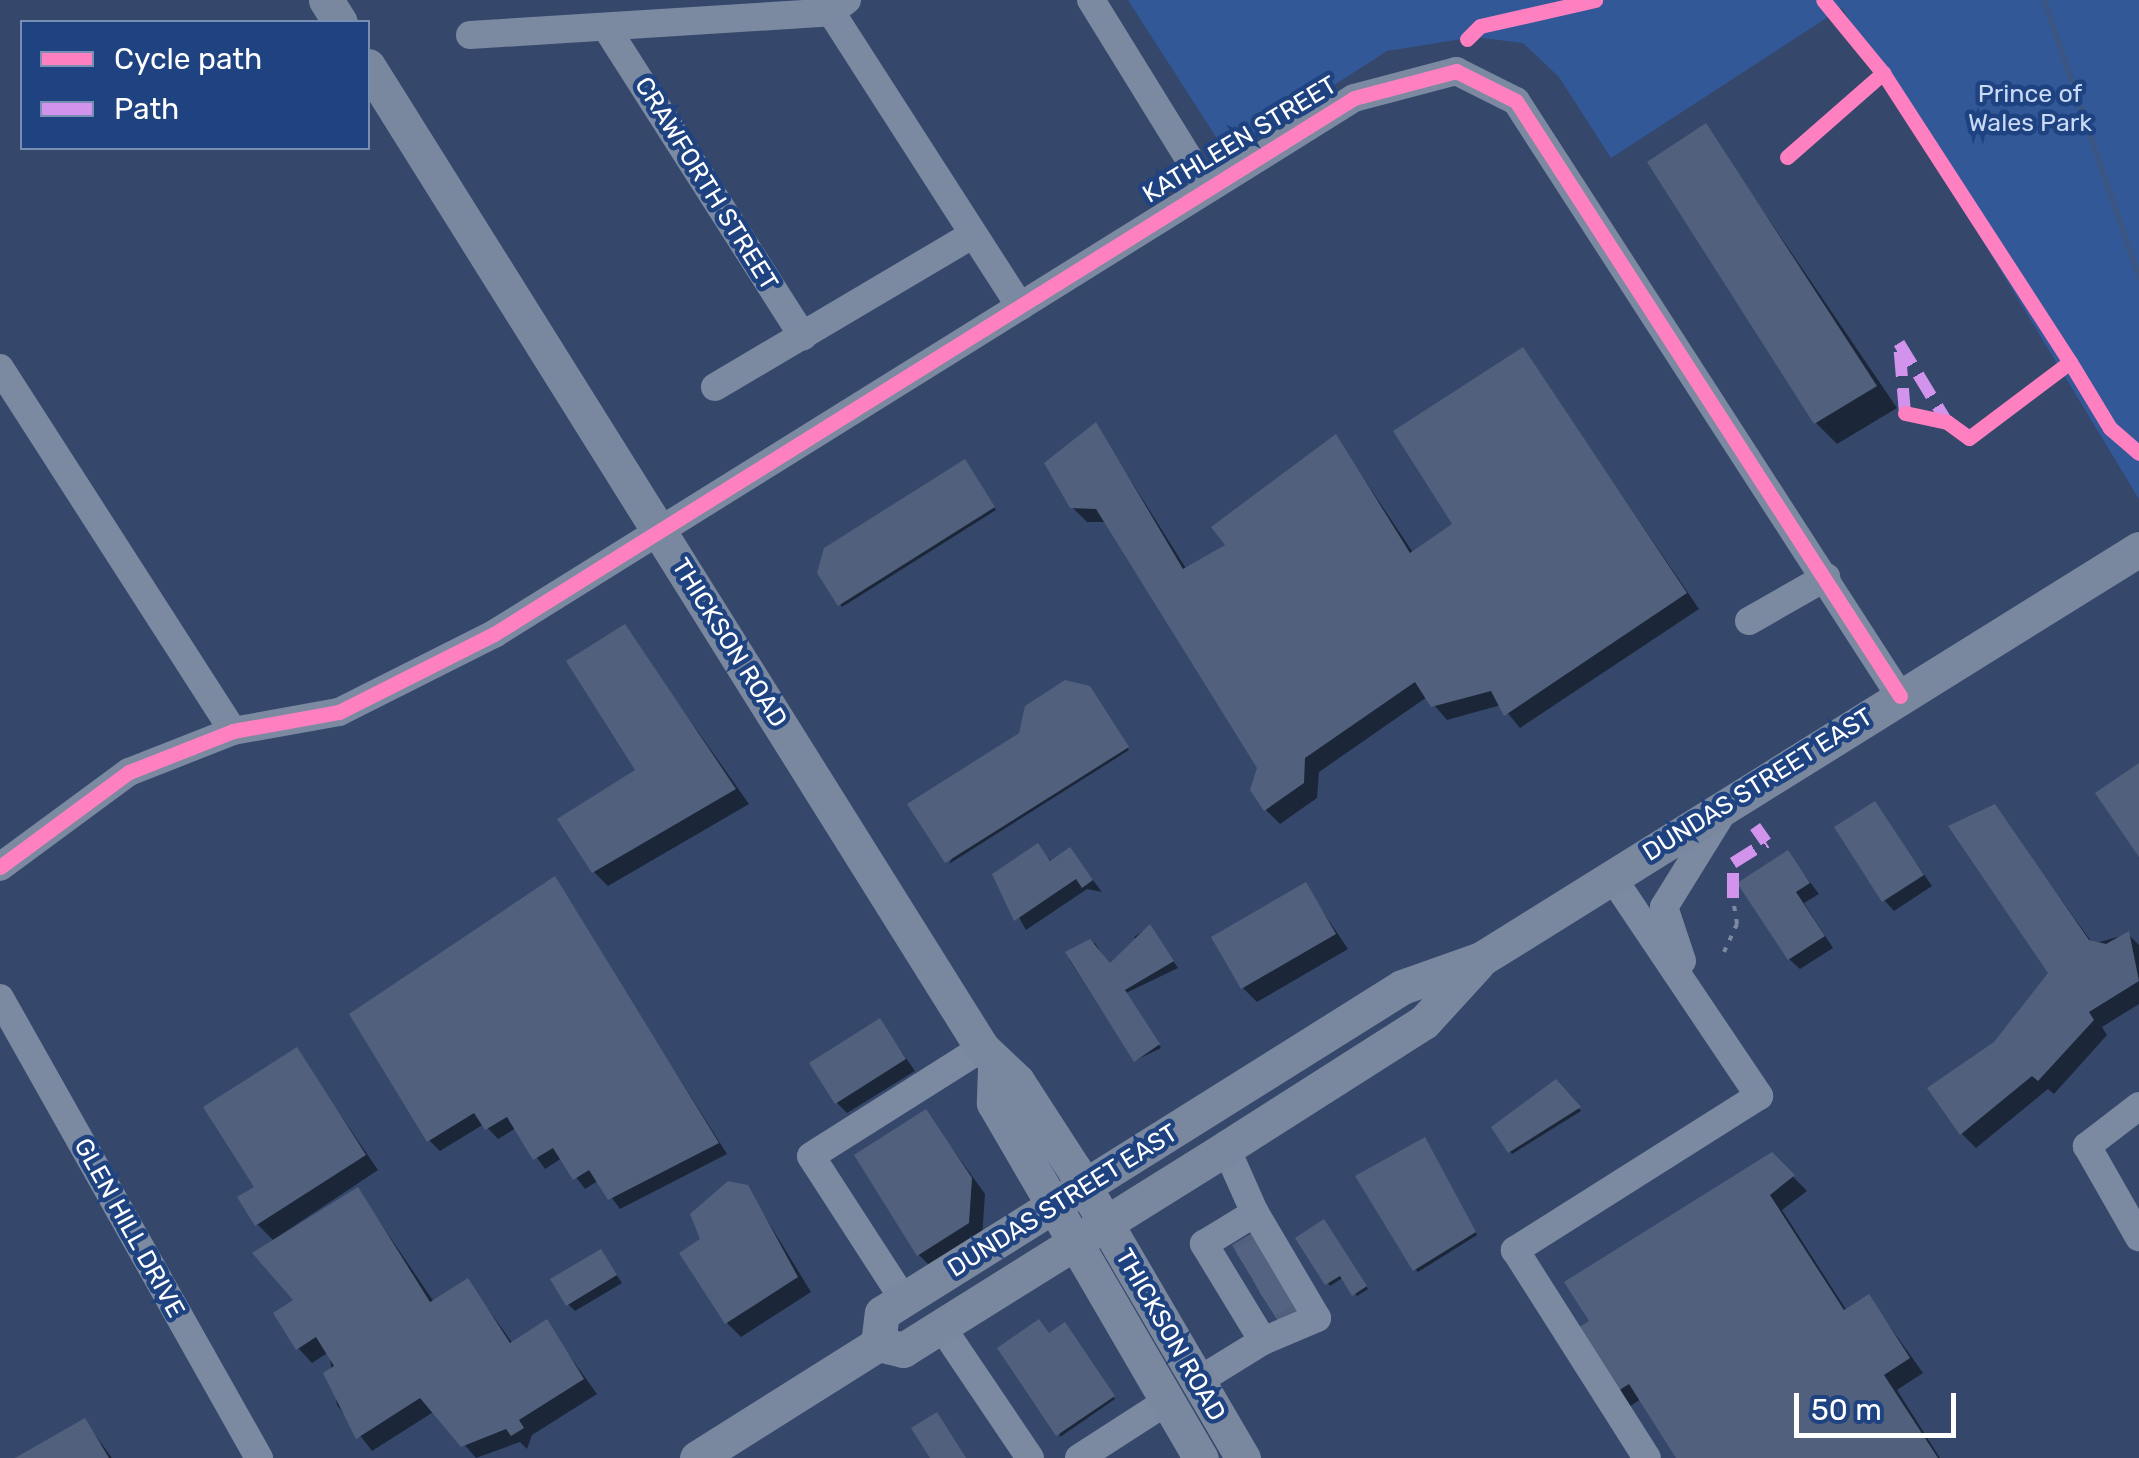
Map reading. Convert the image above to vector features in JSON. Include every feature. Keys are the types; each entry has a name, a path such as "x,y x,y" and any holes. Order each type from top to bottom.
{"main road":[{"name":"THICKSON ROAD","path":"370,69 988,1058 1017,1081 1243,1458"},
{"name":"DUNDAS STREET EAST","path":"878,1344 882,1313 1402,987 1481,960 2139,550"},
{"name":"DUNDAS STREET EAST","path":"697,1458 878,1344 904,1350 1226,1148 1424,1022 1481,960"},
{"name":"THICKSON ROAD","path":"988,1058 994,1103 1072,1243 1201,1458"}],"street":[{"path":"1091,0 1207,188"},
{"path":"470,35 609,32 840,6 972,235 1020,306"},
{"name":"CRAWFORTH STREET","path":"609,32 803,336"},
{"name":"KATHLEEN STREET","path":"657,528 1354,98 1456,71 1516,101 1900,696"},
{"path":"715,387 972,235"},
{"path":"0,368 233,730"},
{"path":"0,867 129,772 233,730 338,712 494,634 657,528"},
{"path":"1749,621 1826,577"},
{"path":"1693,996 1664,907 1732,802"},
{"path":"1612,878 1759,1096 1515,1250 1648,1458"},
{"name":"GLEN HILL DRIVE","path":"0,998 259,1458"},
{"path":"904,1300 810,1156 988,1058"},
{"path":"2139,1106 2087,1146 2139,1237"},
{"path":"1226,1148 1255,1213 1263,1341"},
{"path":"1198,1382 1263,1341 1316,1318 1262,1278 1204,1244 1255,1213"},
{"path":"942,1326 1030,1458"},
{"path":"1086,1456 1166,1402"}],"path":[{"path":"1724,952 1737,924 1733,898"}],"green space":[{"name":"Prince of Wales Park","path":"1128,0 2139,0 2139,499 1842,8 1611,158 1559,77 1523,43 1474,37 1387,51 1227,154"}],"building":[{"path":"1706,123 1877,386 1814,424 1647,162"},
{"path":"1523,347 1687,593 1504,716 1491,691 1431,707 1415,682 1305,758 1304,783 1264,811 1250,790 1257,768 1096,509 1070,508 1044,463 1096,422 1183,569 1225,545 1211,527 1336,434 1410,553 1452,524 1393,431"},
{"path":"965,459 995,507 838,606 817,573 824,548"},
{"path":"625,624 736,789 592,873 557,819 635,770 566,661"},
{"path":"1065,680 1090,686 1129,747 945,863 907,804 1019,733 1025,706"},
{"path":"2139,763 2139,857 2095,793"},
{"path":"1875,801 1924,875 1882,902 1834,827"},
{"path":"1995,804 2089,940 2106,944 2129,931 2139,981 2089,1012 2094,1020 2038,1081 2032,1076 1960,1135 1927,1088 1994,1042 2048,973 1948,826"},
{"path":"1038,843 1050,861 1070,847 1093,880 1082,888 1076,879 1014,921 992,874"},
{"path":"1788,850 1810,883 1796,892 1825,936 1788,960 1737,883"},
{"path":"555,876 719,1143 608,1200 589,1170 573,1180 553,1148 533,1160 507,1117 485,1130 474,1113 427,1142 349,1014"},
{"path":"1306,882 1336,934 1241,989 1211,937"},
{"path":"1150,924 1174,961 1125,990 1160,1044 1134,1062 1065,952 1090,939 1110,963"},
{"path":"880,1018 906,1059 835,1104 809,1063"},
{"path":"297,1047 366,1155 255,1226 237,1197 254,1187 203,1107"},
{"path":"1556,1079 1581,1107 1508,1153 1491,1127"},
{"path":"926,1109 972,1178 969,1223 917,1256 854,1155"},
{"path":"1425,1137 1476,1232 1413,1271 1355,1176"},
{"path":"1772,1152 1795,1175 1770,1195 1844,1310 1869,1294 1910,1358 1884,1375 1938,1458 1676,1458 1629,1384 1613,1394 1573,1331 1589,1321 1564,1282"},
{"path":"728,1181 748,1185 798,1277 725,1324 679,1253 700,1239 690,1214"},
{"path":"358,1187 430,1302 468,1278 510,1343 547,1319 584,1379 519,1420 524,1428 511,1436 506,1429 461,1447 420,1398 356,1439 323,1373 334,1366 316,1337 296,1350 273,1313 293,1300 252,1253"},
{"path":"1324,1219 1367,1286 1352,1296 1340,1276 1325,1285 1295,1238"},
{"path":"1252,1233 1301,1316 1282,1328 1232,1245"},
{"path":"601,1249 617,1275 566,1306 550,1279"},
{"path":"1039,1319 1049,1333 1065,1322 1115,1396 1056,1436 997,1348"},
{"path":"937,1412 966,1458 930,1458 911,1428"},
{"path":"85,1418 109,1458 15,1458"}],"waterway":[{"path":"2044,0 2139,277"}],"tunnel":[{"path":"1242,1262 1262,1250"},
{"path":"1255,1284 1275,1273"},
{"path":"1267,1304 1287,1291"}],"marked path":[{"path":"1913,415 1905,413 1899,343 1947,422"},
{"path":"1733,898 1733,863 1766,842 1755,826"}],"cycle path":[{"path":"1467,39 1480,26 1595,0"},
{"path":"1787,157 1883,73 1823,0"},
{"path":"0,867 129,772 233,731 339,712 494,634 1354,98 1456,71 1516,101 1900,696"},
{"path":"1883,73 2070,362"},
{"path":"1905,413 1947,422 1969,438 2070,362 2110,428 2139,453"}]}
